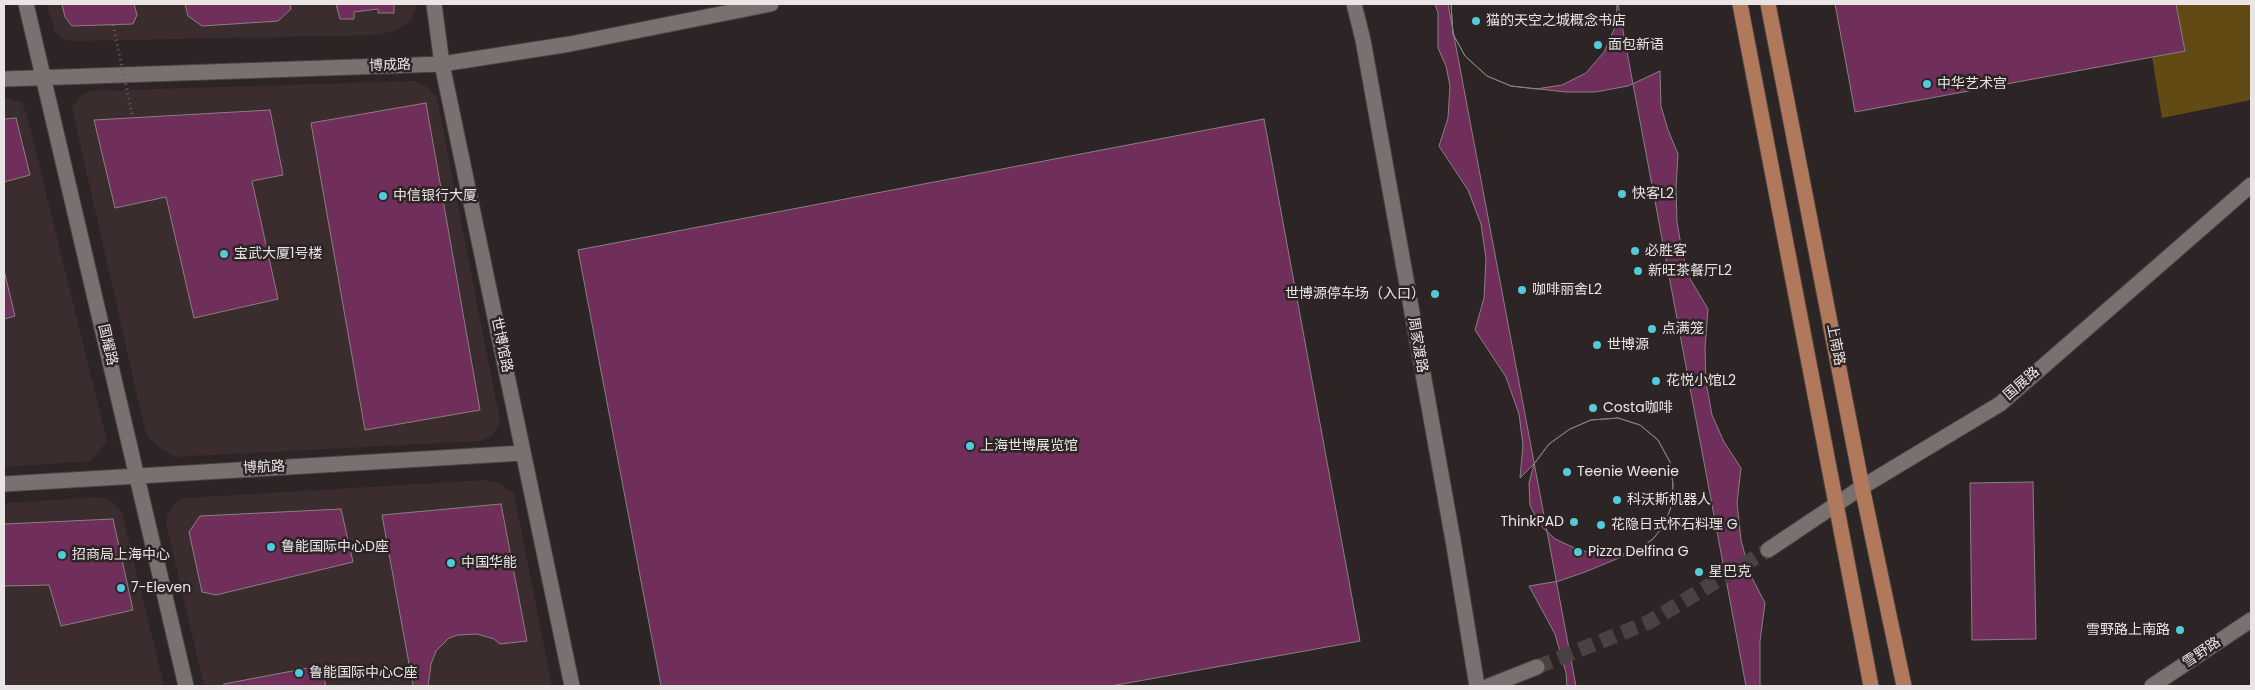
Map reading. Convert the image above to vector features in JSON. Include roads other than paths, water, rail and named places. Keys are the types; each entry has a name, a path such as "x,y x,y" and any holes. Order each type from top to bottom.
{"main road":[{"path":"1740,4 1871,686"},
{"name":"上南路","path":"1768,4 1862,487 1904,686"}],"street":[{"name":"国耀路","path":"26,4 186,686"},
{"name":"世博馆路","path":"434,4 442,64 572,686"},
{"name":"博成路","path":"4,79 442,64 570,44 771,4"},
{"name":"周家渡路","path":"1354,4 1363,40 1454,546 1476,686"},
{"name":"国展路","path":"1768,550 1862,487 2000,404 2251,184"},
{"name":"博航路","path":"4,484 523,453"},
{"name":"雪野路","path":"2152,686 2251,620"},
{"path":"1489,686 1537,667"}],"tunnel":[{"path":"1537,667 1649,622 1768,550"}],"place":[{"name":"猫的天空之城概念书店","path":"1476,21"},
{"name":"面包新语","path":"1598,45"},
{"name":"中华艺术宫","path":"1927,84"},
{"name":"快客L2","path":"1622,194"},
{"name":"中信银行大厦","path":"383,196"},
{"name":"必胜客","path":"1635,251"},
{"name":"宝武大厦1号楼","path":"224,254"},
{"name":"新旺茶餐厅L2","path":"1638,271"},
{"name":"咖啡丽舍L2","path":"1522,290"},
{"name":"世博源停车场（入口）","path":"1435,294"},
{"name":"点满笼","path":"1652,329"},
{"name":"世博源","path":"1597,345"},
{"name":"花悦小馆L2","path":"1656,381"},
{"name":"Costa咖啡","path":"1593,408"},
{"name":"上海世博展览馆","path":"970,446"},
{"name":"Teenie Weenie","path":"1567,472"},
{"name":"科沃斯机器人","path":"1617,500"},
{"name":"ThinkPAD","path":"1574,522"},
{"name":"花隐日式怀石料理 G","path":"1601,525"},
{"name":"鲁能国际中心D座","path":"271,547"},
{"name":"Pizza Delfina G","path":"1578,552"},
{"name":"招商局上海中心","path":"62,555"},
{"name":"中国华能","path":"451,563"},
{"name":"星巴克","path":"1699,572"},
{"name":"7-Eleven","path":"121,588"},
{"name":"雪野路上南路","path":"2180,630"},
{"name":"鲁能国际中心C座","path":"299,673"}]}
